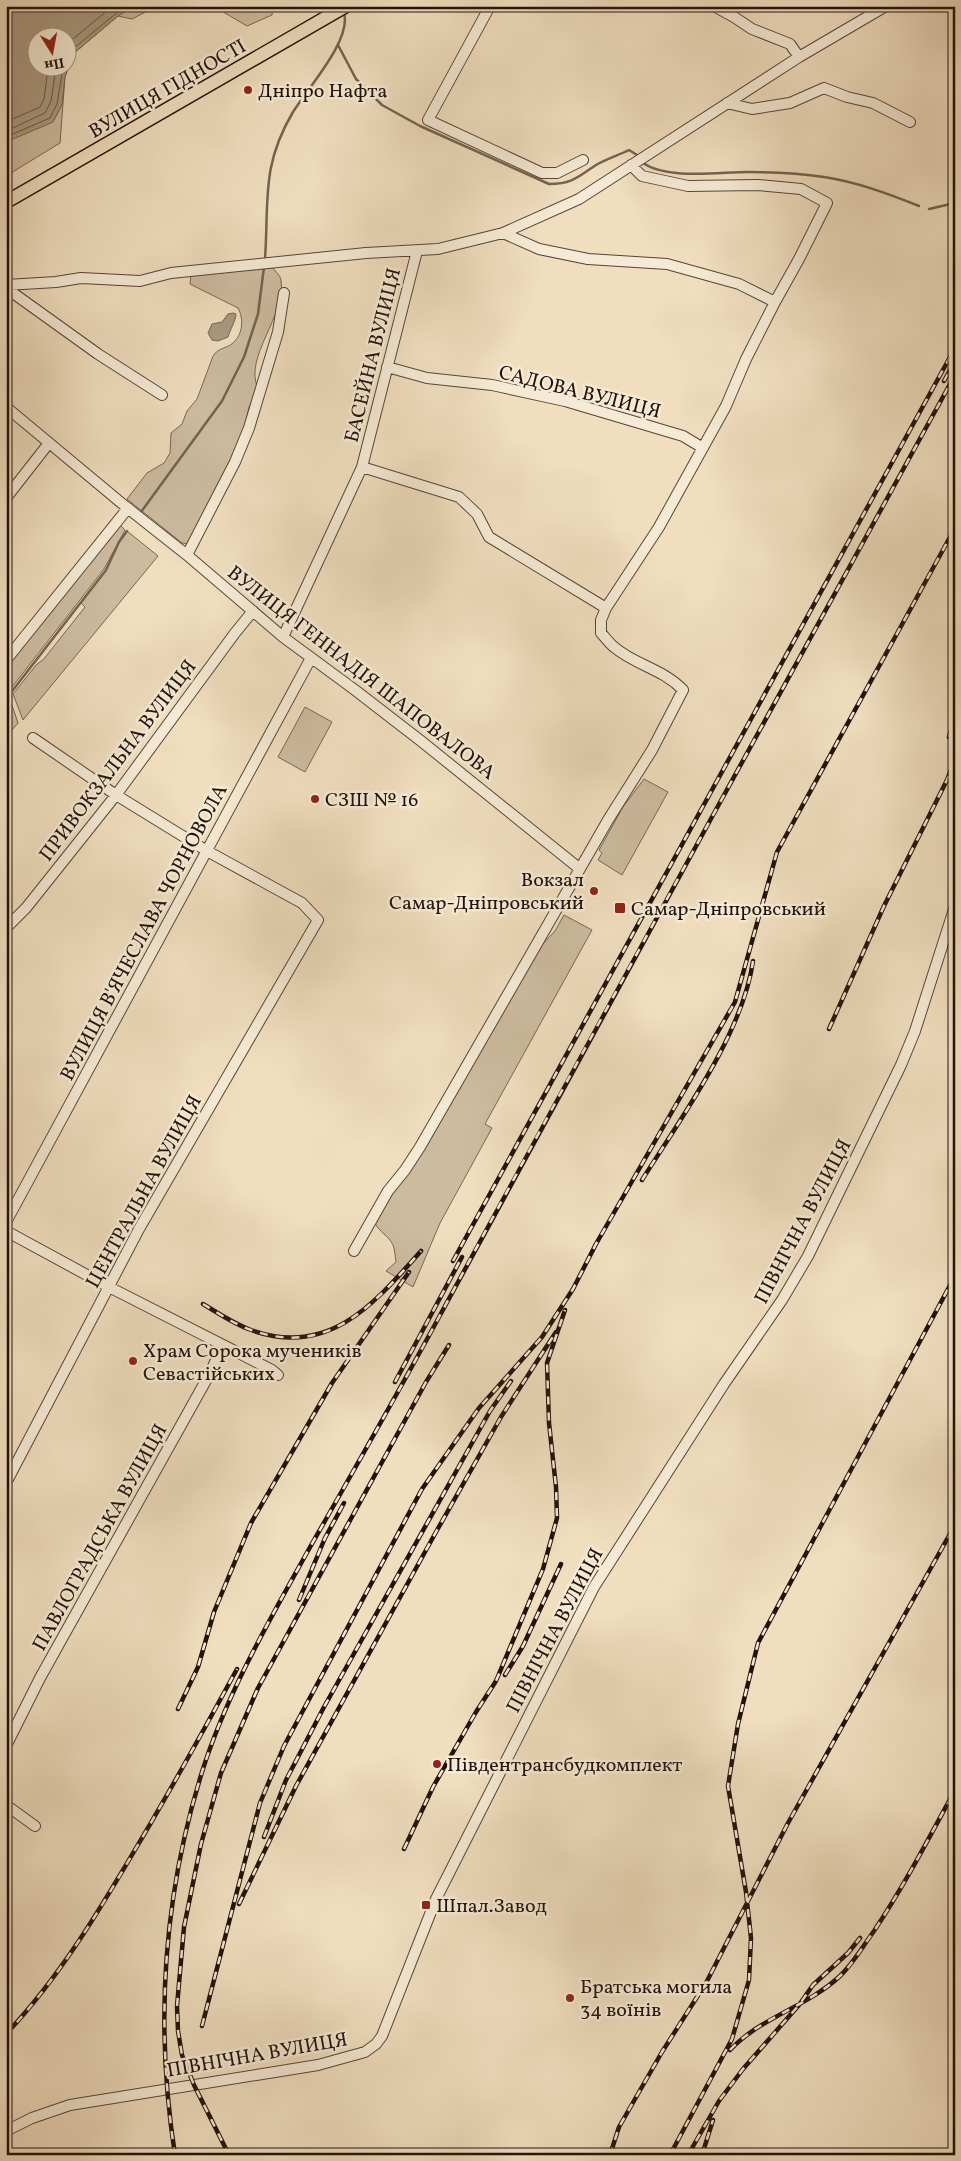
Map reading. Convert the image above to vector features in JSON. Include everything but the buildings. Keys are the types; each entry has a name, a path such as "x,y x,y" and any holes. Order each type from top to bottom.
{"main road":[{"name":"ВУЛИЦЯ ГІДНОСТІ","path":"6,202 346,6"}],"street":[{"path":"490,6 428,120 542,173 557,173 583,160"},
{"path":"714,6 752,29 790,44 799,57"},
{"path":"6,286 80,278 140,282 171,272 256,263 438,249 503,233 579,199 799,57 886,6"},
{"path":"728,103 752,109 790,103 824,88 847,97 873,103 910,122"},
{"path":"354,1252 388,1191 420,1147 580,869 652,750 683,690 659,671 614,648 601,632 601,620 606,608 659,527 726,406 746,359 775,302 800,259 827,203 801,188 758,185 688,186 642,176 637,161"},
{"path":"503,233 539,249 588,259 667,264 739,284 775,302"},
{"name":"БАСЕЙНА ВУЛИЦЯ","path":"283,637 362,467 417,251"},
{"path":"6,286 98,354 162,395"},
{"path":"187,554 235,462 249,428 278,332 284,293"},
{"name":"САДОВА ВУЛИЦЯ","path":"387,367 427,378 492,385 565,400 683,436 703,448"},
{"name":"ВУЛИЦЯ ГЕННАДІЯ ШАПОВАЛОВА","path":"6,407 126,507 187,554 283,637 414,735 580,869"},
{"path":"6,498 49,443"},
{"name":"БАСЕЙНА ВУЛИЦЯ","path":"362,467 459,497 477,514 489,537 606,608"},
{"path":"6,660 126,507"},
{"name":"ПРИВОКЗАЛЬНА ВУЛИЦЯ","path":"6,928 26,908 116,795 253,611"},
{"name":"ВУЛИЦЯ В'ЯЧЕСЛАВА ЧОРНОВОЛА","path":"6,1222 311,658"},
{"path":"33,738 116,795 207,851"},
{"name":"ЦЕНТРАЛЬНА ВУЛИЦЯ","path":"6,1483 139,1229 318,920 302,903 207,851"},
{"name":"ПІВНІЧНА ВУЛИЦЯ","path":"6,2131 44,2114 90,2101 336,2060 365,2052 379,2040 436,1899 594,1587 724,1384 782,1300 808,1256 901,1066 915,1031 955,906"},
{"path":"6,1231 278,1375"},
{"name":"ПАВЛОГРАДСЬКА ВУЛИЦЯ","path":"6,1746 40,1678 209,1375 223,1345"},
{"path":"6,1804 35,1826"}],"shaded area":[{"path":"6,6 157,6 132,19 118,16 78,50 78,28 28,28 28,78 65,78 60,143 6,176"},
{"path":"213,6 273,6 272,15 247,26"},
{"path":"273,268 281,279 281,294 278,307 256,363 255,376 258,388 249,407 242,438 188,544 182,543 127,499 147,473 164,463 170,453 171,433 182,424 187,411 197,399 213,356 233,343 241,331 242,322 238,308 190,284 191,275"},
{"path":"119,524 125,530 104,569 9,691 6,688 8,663"},
{"path":"127,531 158,556 23,720 13,694 85,607 81,603 106,570 119,542"},
{"path":"6,698 11,702 18,723 6,737"},
{"path":"305,707 332,722 305,772 278,757"},
{"path":"644,779 668,792 622,875 598,860 602,853 599,850 623,807"},
{"path":"564,915 592,930 485,1124 492,1128 440,1223 413,1287 386,1271 396,1262 394,1249 391,1242 375,1223 538,949 555,931"}],"water":[{"path":"6,6 134,6 118,16 78,50 78,28 28,28 28,78 65,78 62,105 53,122 6,142"},
{"path":"233,313 236,316 228,337 218,341 212,340 208,333 212,324 222,322 228,314"}],"waterway":[{"path":"265,259 268,184 276,149 293,112 335,50 345,24 344,13"},
{"path":"338,45 356,79 382,105 420,126 549,184 564,183 574,179 600,163 629,150 637,155"},
{"path":"643,163 666,172 694,174 767,172 824,177 861,185 919,206"},
{"path":"929,209 955,203"},
{"path":"141,512 222,401 244,357 258,314 264,267"},
{"path":"6,699 106,570 119,542 127,531"}],"railway":[{"path":"453,1261 955,348"},
{"path":"944,381 955,361"},
{"path":"175,2155 165,2058 164,2010 171,1914 189,1819 202,1772 236,1686 279,1603 412,1367 635,956 955,375"},
{"path":"202,2026 260,1803 284,1746 422,1489 479,1408 542,1337 573,1289 596,1244 735,1002 777,852 955,528"},
{"path":"949,737 955,718"},
{"path":"829,1029 884,906 947,780 955,759"},
{"path":"642,1180 692,1102 724,1046 747,989 753,961"},
{"path":"203,1304 232,1322 251,1330 279,1337 304,1337 327,1331 348,1321 386,1290 421,1251"},
{"path":"395,1382 462,1257"},
{"path":"178,1709 198,1667 214,1612 251,1523 332,1383 409,1272"},
{"path":"670,2155 732,2039 749,1980 751,1938 746,1892 728,1786 738,1724 758,1643 955,1276"},
{"path":"404,1849 433,1787 496,1681 543,1569 557,1518 556,1487 549,1423 547,1363 565,1310"},
{"path":"239,1904 296,1786 436,1532 501,1417 556,1332"},
{"path":"229,2155 194,2085 182,2055 178,2031 177,2006 184,1927 201,1844 221,1773 258,1688 426,1382 449,1345"},
{"path":"264,1837 286,1780 324,1707 490,1411 511,1381"},
{"path":"299,1600 325,1538 344,1503"},
{"path":"610,2155 619,2127 662,2052 706,1983 788,1823 955,1525"},
{"path":"505,1675 523,1646 561,1564"},
{"path":"6,2034 45,1988 96,1915 166,1796 237,1669"},
{"path":"730,2050 756,2029 827,1987 845,1971 896,1897 955,1790"},
{"path":"688,2155 719,2101 743,2069 799,2005 813,1985 848,1953 860,1938"},
{"path":"702,2155 713,2120"}],"place":[{"name":"Дніпро Нафта","path":"248,90"},
{"name":"СЗШ № 16","path":"315,799"},
{"name":"Вокзал Самар-Дніпровський","path":"594,891"},
{"name":"Самар-Дніпровський","path":"620,908"},
{"name":"Храм Сорока мучеників Севастійських","path":"133,1361"},
{"name":"Південтрансбудкомплект","path":"437,1764"},
{"name":"Шпал.Завод","path":"426,1905"},
{"name":"Братська могила 34 воїнів","path":"570,1998"}]}
